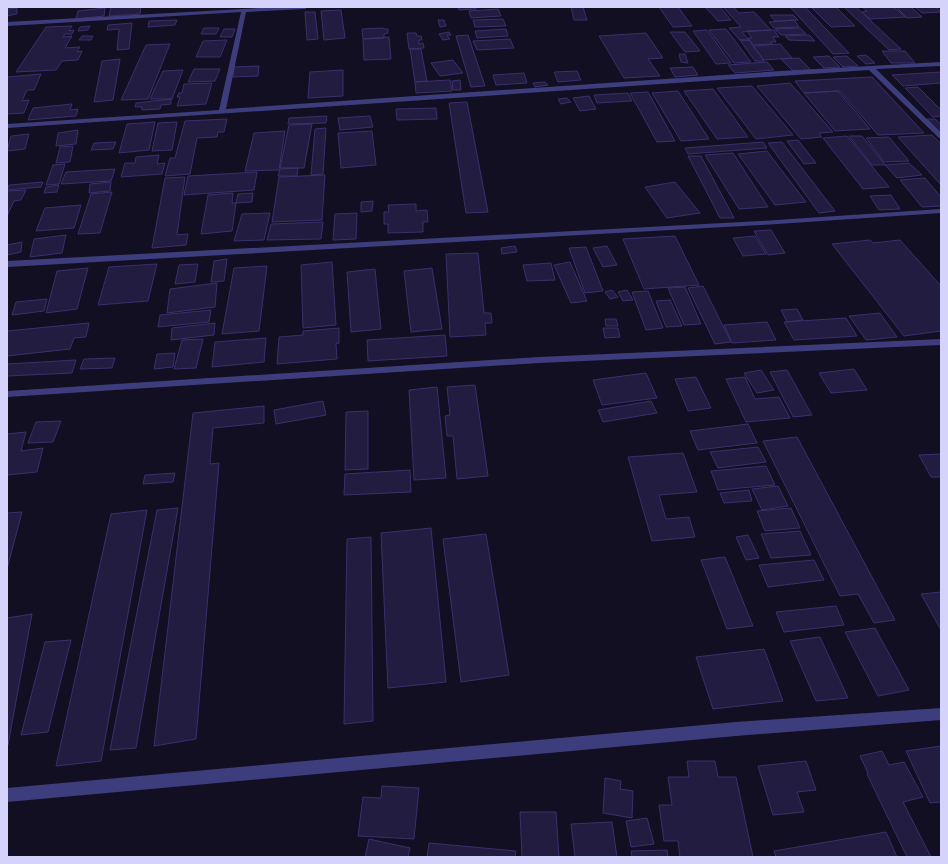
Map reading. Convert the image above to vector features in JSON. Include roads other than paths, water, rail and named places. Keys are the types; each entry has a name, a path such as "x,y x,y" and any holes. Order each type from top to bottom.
{"street":[{"path":"7,24 305,7"},
{"path":"222,111 244,10"},
{"path":"7,126 766,74 941,64"},
{"path":"871,68 941,137"},
{"path":"7,264 753,223 941,211"},
{"path":"7,394 539,360 941,342"},
{"path":"7,795 736,728 941,714"}]}
